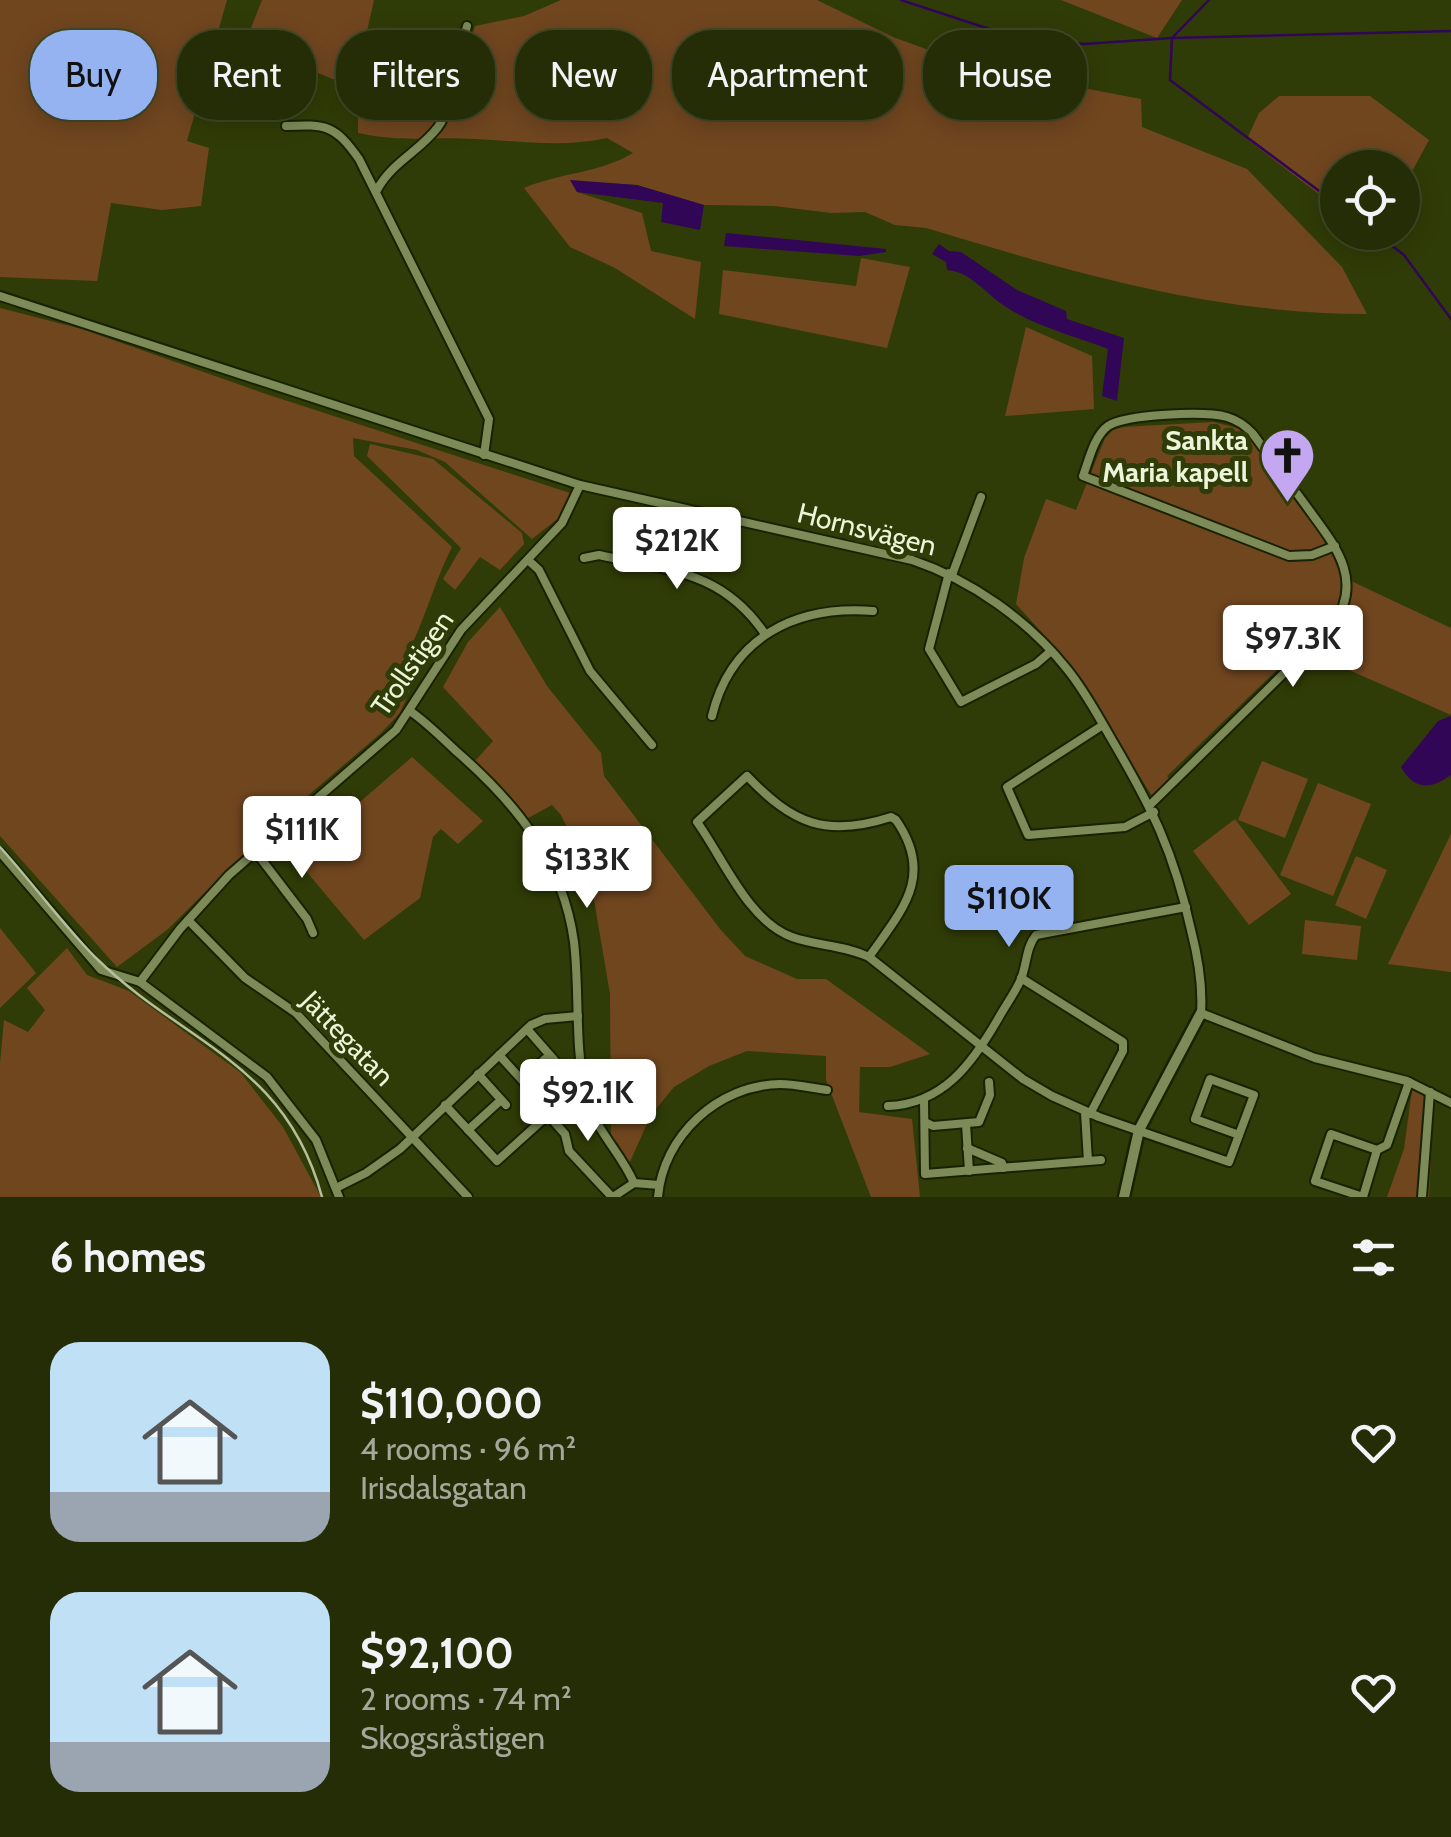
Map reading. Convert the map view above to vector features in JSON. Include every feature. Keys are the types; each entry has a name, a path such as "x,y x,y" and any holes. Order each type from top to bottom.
{"street":[{"path":"377,190 394,166 431,134 444,117 467,26"},
{"path":"286,126 320,125 334,130 359,159 489,419 490,435 484,455"},
{"name":"Hornsvägen","path":"0,296 580,485 861,548 950,574 1000,608 1051,652 1078,684 1152,809 1174,860 1186,907 1202,993 1201,1013"},
{"path":"1103,725 1006,787 1028,836 1125,828 1152,809 1338,618 1347,591 1345,570 1336,546 1253,434 1231,418 1210,414 1119,421 1100,435 1082,476 1288,556 1312,555 1336,546"},
{"name":"Trollstigen","path":"140,982 188,920 255,851 396,730 461,630 568,514 580,485"},
{"path":"981,497 950,574 929,649 961,702 1036,664 1051,652"},
{"path":"676,572 690,512"},
{"path":"584,558 599,556 676,572 721,587 765,634"},
{"path":"528,560 539,570 590,671 652,745"},
{"path":"712,716 722,681 765,634 815,613 874,611"},
{"path":"410,711 496,786 522,817 560,885 570,924 580,1063 590,1110 634,1182"},
{"path":"868,957 900,912 912,887 911,850 896,820 891,817 841,827 812,824 776,805 747,776 697,822 764,920 786,935 850,949 868,957 1023,1079 1088,1113 1229,1162 1254,1095 1210,1079 1195,1119 1239,1135"},
{"path":"255,851 307,919 313,933"},
{"path":"0,852 102,970 140,982 267,1077 316,1140 338,1192 413,1138 526,1029 538,1021 578,1016"},
{"path":"888,1106 924,1100 949,1086 983,1046 1021,978 1032,940 1041,932 1186,907"},
{"name":"Jättegatan","path":"188,920 245,978 296,1012 468,1197"},
{"path":"1021,978 1123,1042 1124,1051 1088,1113 1088,1161"},
{"path":"1124,1197 1139,1130 1201,1013 1316,1058 1409,1082 1451,1103"},
{"path":"526,1029 555,1061"},
{"path":"499,1055 565,1134 569,1151 612,1197 634,1182 659,1185"},
{"path":"522,1080 544,1060"},
{"path":"468,1130 504,1102 478,1074"},
{"path":"925,1122 933,1126 979,1122 990,1095 989,1082"},
{"path":"1378,1150 1331,1134 1315,1181 1363,1197 1378,1150 1387,1145 1409,1082"},
{"path":"658,1197 669,1156 684,1132 719,1102 746,1090 779,1084 827,1090"},
{"path":"445,1105 497,1161 578,1086"},
{"path":"1422,1197 1430,1092"},
{"path":"924,1100 925,1174 1101,1160"},
{"path":"966,1124 968,1170"},
{"path":"968,1148 1002,1163 1003,1168"}],"shaded area":[{"path":"0,0 227,0 218,30 177,30 177,120 193,120 187,141 209,148 201,206 162,210 111,203 97,281 0,277"},
{"path":"262,0 374,0 367,30 336,30 336,81 316,72 316,30 250,30"},
{"path":"561,0 817,0 879,30 672,30 672,120 903,120 903,41 923,48 923,120 1087,120 1087,89 1141,99 1142,127 1247,169 1320,244 1320,250 1326,250 1342,267 1367,314 1254,307 1144,288 926,228 895,225 865,212 704,205 637,185 571,181 577,192 642,213 651,251 701,262 695,319 615,268 570,247 524,188 607,165 633,153 607,138 541,143 389,138 358,133 358,120 495,120 495,30 474,30 475,26 524,16"},
{"path":"1061,0 1182,0 1157,38"},
{"path":"1279,96 1370,96 1429,140 1420,157 1420,150 1320,150 1320,195 1247,139 1259,113"},
{"path":"570,180 637,185 704,205 700,230 661,222 663,203 577,192"},
{"path":"726,233 886,252 859,256 724,246"},
{"path":"939,244 949,251 961,252 1017,290 1066,311 1067,319 1124,338 1117,401 1102,396 1108,349 1043,326 1006,307 971,279 947,270 946,262 932,254"},
{"path":"861,258 910,267 887,348 719,314 723,270 856,286"},
{"path":"0,308 82,329 263,393 570,493 565,513 532,539 445,462 417,450 353,438 354,456 452,547 413,642 425,656 400,713 270,828 167,930 117,967 0,836"},
{"path":"1026,327 1092,356 1094,409 1005,416"},
{"path":"1213,422 1242,429 1254,441 1337,554 1351,581 1451,628 1451,715 1333,663 1309,644 1291,662 1288,659 1167,776 1170,780 1152,796 1064,657 1016,604 1024,558 1046,499 1076,510 1105,438 1113,430"},
{"path":"370,444 433,459 522,533 524,544 500,570 480,557 455,590 443,579 461,548 367,456"},
{"path":"500,607 547,686 601,753 604,776 720,929 745,956 797,979 826,979 930,1054 890,1067 860,1067 859,1112 912,1119 920,1197 871,1197 826,1080 826,1056 747,1051 709,1066 674,1087 651,1115 629,1164 611,1135 610,994 590,876 561,815 552,805 528,818 475,761 493,741 443,687 468,642"},
{"path":"1451,716 1451,775 1429,785 1417,784 1401,767 1438,721"},
{"path":"412,757 483,821 458,844 441,829 433,837 420,898 364,940 295,858"},
{"path":"1262,761 1308,779 1285,838 1238,820"},
{"path":"1318,783 1371,804 1333,896 1280,875"},
{"path":"1235,819 1291,894 1249,925 1193,851"},
{"path":"1451,834 1451,972 1388,964"},
{"path":"1356,856 1387,870 1366,919 1335,905"},
{"path":"1305,920 1361,926 1357,960 1302,954"},
{"path":"0,928 36,973 0,1008"},
{"path":"67,948 87,975 129,991 241,1073 283,1127 321,1197 0,1197 0,1063 4,1020 28,1032 45,1010 27,988"},
{"path":"1412,1090 1434,1099 1429,1197 1387,1197 1404,1149"}],"waterway":[{"path":"901,0 1023,40 1084,44 1451,31"},
{"path":"1209,0 1172,38 1170,80 1320,192"},
{"path":"1397,250 1451,319"}],"railway":[{"path":"0,847 95,957 257,1084 283,1114 305,1151 322,1197"}],"place":[{"name":"Sankta Maria kapell","path":"1287,505"}]}
